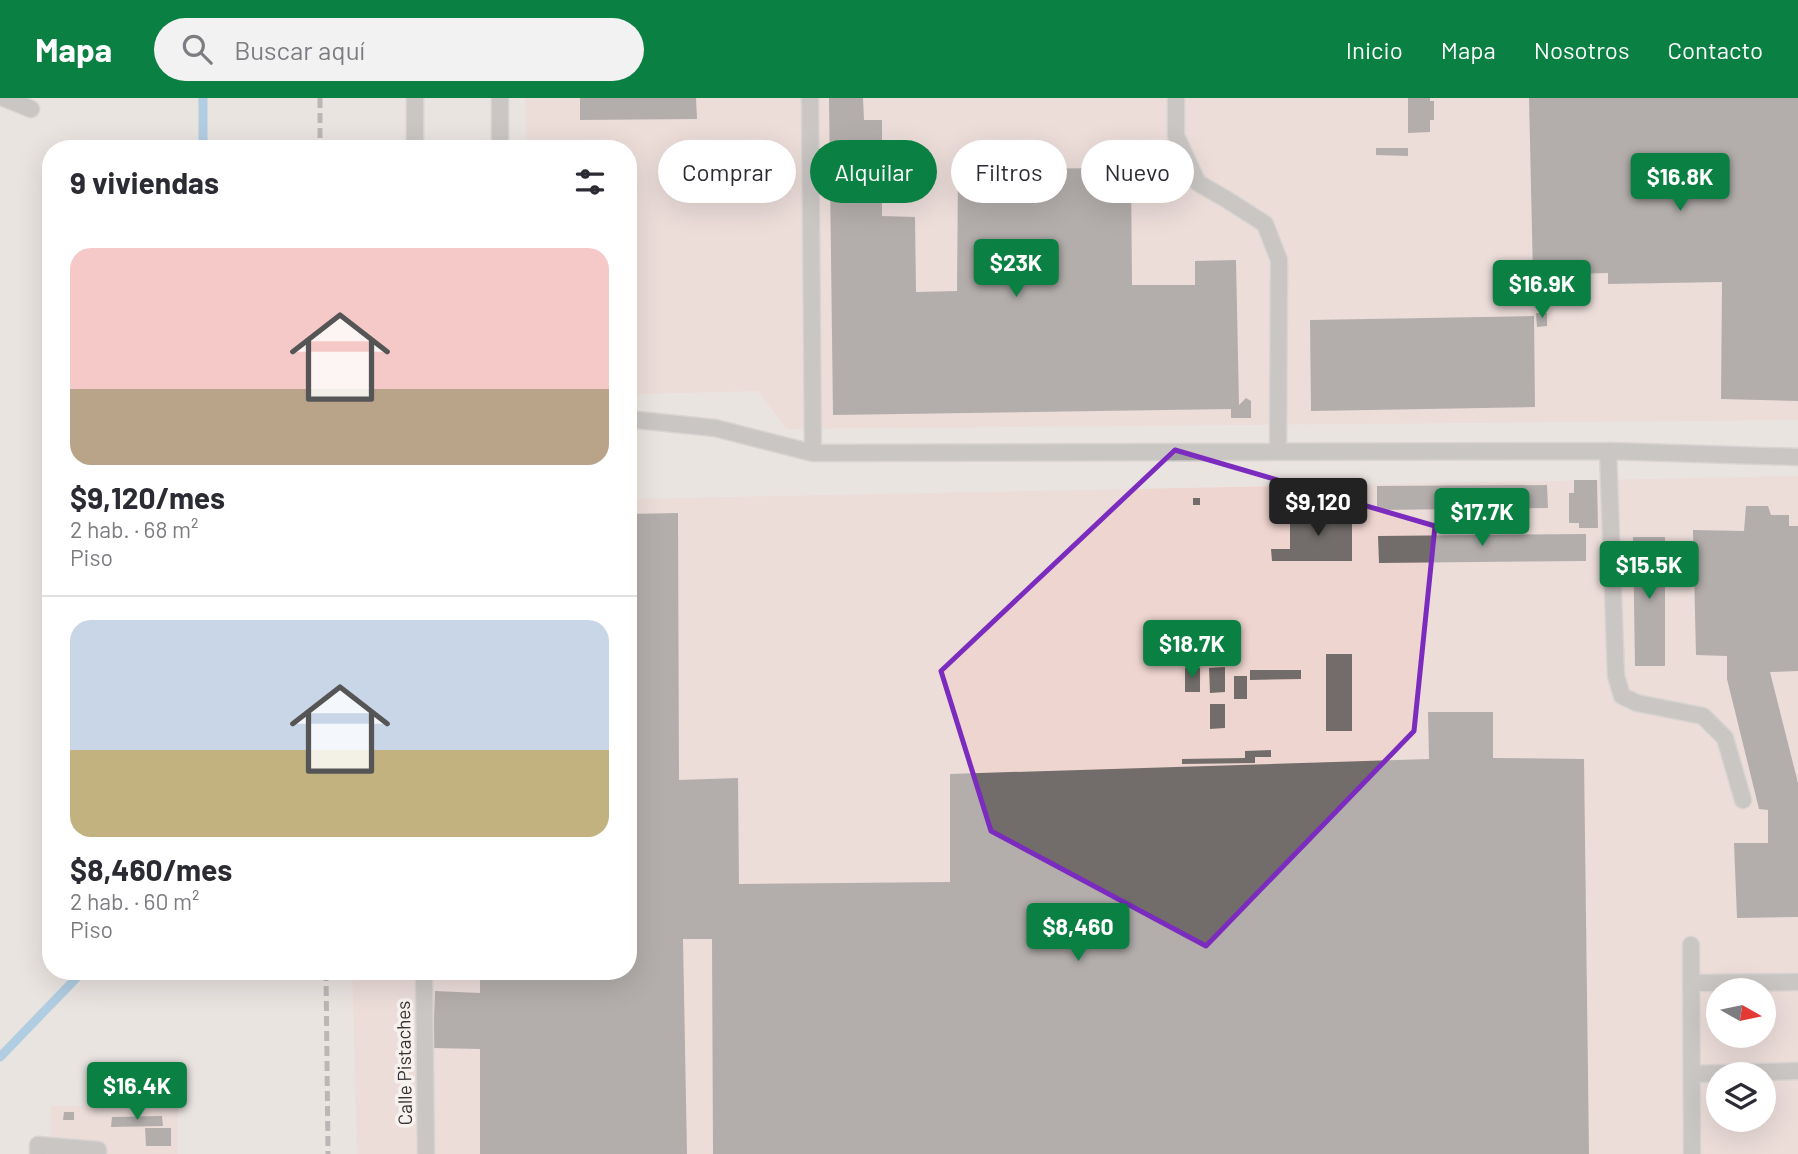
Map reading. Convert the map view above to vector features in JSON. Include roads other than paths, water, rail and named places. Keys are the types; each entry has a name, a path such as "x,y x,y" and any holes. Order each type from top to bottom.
{"lane":[{"path":"4,98 31,108"},
{"path":"415,98 415,140"},
{"path":"500,98 500,140"},
{"path":"810,98 813,453"},
{"path":"1176,98 1176,136 1198,183 1265,224 1279,260 1278,452"},
{"path":"637,420 715,428 813,453 1608,451 1798,457"},
{"path":"1608,451 1616,676 1622,696 1637,703 1703,716 1725,738 1743,800"},
{"path":"1691,945 1692,1154"},
{"name":"Calle Pistaches","path":"424,980 426,1154"},
{"path":"1691,983 1798,982"},
{"path":"1692,1074 1798,1071"},
{"path":"38,1154 38,1146 52,1145 98,1150 98,1154"}],"waterway":[{"path":"203,98 203,140"},
{"path":"0,1057 74,980"}],"railway":[{"path":"320,98 320,140"},
{"path":"326,980 328,1154"}]}
